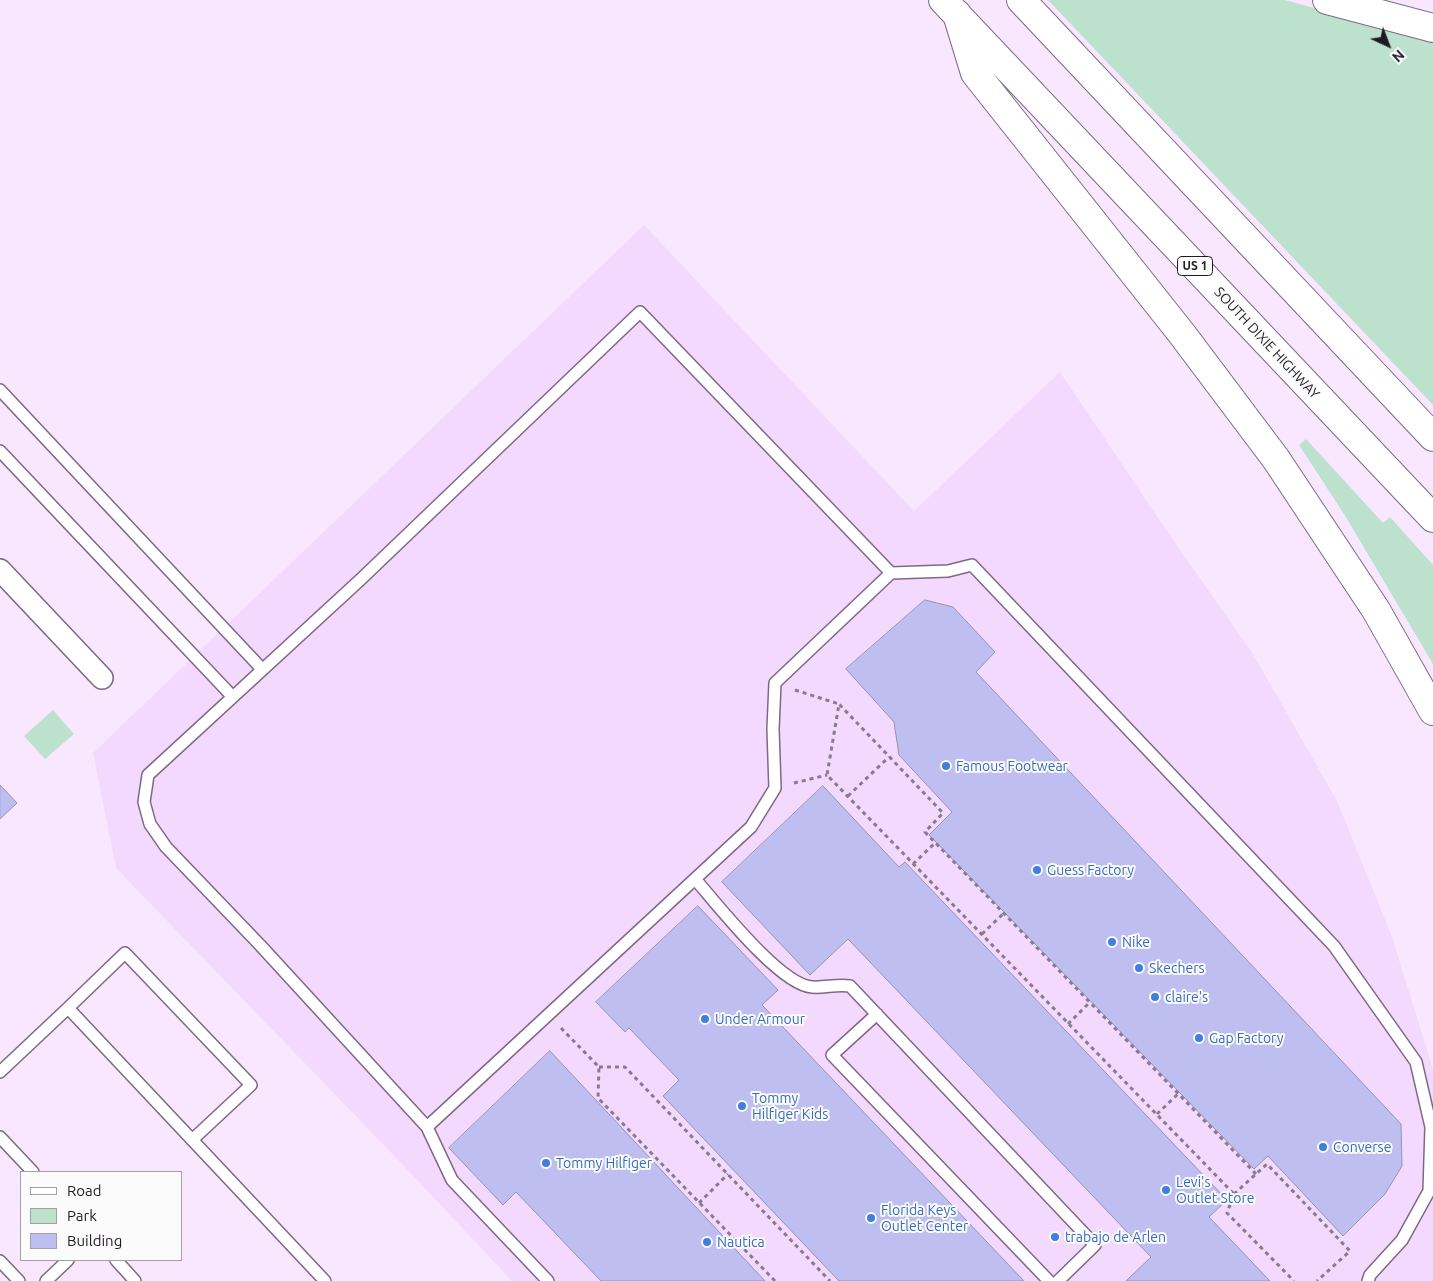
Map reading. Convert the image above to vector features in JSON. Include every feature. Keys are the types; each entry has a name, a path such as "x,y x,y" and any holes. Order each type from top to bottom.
{"highway":[{"path":"1021,0 1433,438"},
{"path":"1327,0 1433,28"},
{"path":"950,7 975,73 1170,319 1276,459 1376,610 1433,711"},
{"name":"SOUTH DIXIE HIGHWAY","path":"950,7 1433,518"}],"street":[{"path":"0,570 102,678"}],"lane":[{"path":"548,1281 452,1180 427,1126 260,945 166,847 150,824 144,802 148,775 360,580 640,312 891,573"},
{"path":"0,390 262,669"},
{"path":"0,450 232,696"},
{"path":"427,1126 751,827 775,788 772,729 776,683 891,573 948,571 972,565 1334,946 1416,1062 1431,1127 1429,1191 1402,1240 1370,1275 1368,1281"},
{"path":"694,879 770,962 791,979 811,987 835,984 850,986 1095,1245 1058,1281"},
{"path":"0,1072 125,953 251,1085 192,1140"},
{"path":"68,1008 325,1281"},
{"path":"876,1014 832,1055 1049,1281"},
{"path":"0,1137 32,1171"},
{"path":"0,1261 20,1281"},
{"path":"46,1281 67,1261"},
{"path":"117,1261 136,1281"}],"path":[{"path":"776,683 839,704 943,813 925,832 1089,1004 1256,1174"},
{"path":"827,775 839,704"},
{"path":"848,796 889,757"},
{"path":"775,788 827,775"},
{"path":"827,775 1234,1194"},
{"path":"913,864 935,843"},
{"path":"982,934 1003,914"},
{"path":"1068,1024 1089,1004"},
{"path":"548,1014 599,1067 598,1098 775,1281"},
{"path":"599,1067 625,1066 830,1281"},
{"path":"1158,1114 1178,1094"},
{"path":"1294,1281 1226,1213 1234,1194 1267,1164 1350,1251 1317,1281"},
{"path":"699,1203 728,1174"}],"shaded area":[{"path":"644,225 914,511 1060,372 1162,524 1253,654 1337,801 1392,937 1433,1069 1433,1281 512,1281 405,1167 116,868 93,753"}],"green space":[{"path":"1048,0 1285,0 1433,41 1433,405"},
{"path":"1306,439 1383,523 1390,517 1433,565 1433,664 1344,514 1299,445"},
{"path":"53,710 74,734 45,759 24,736"}],"building":[{"path":"925,600 953,607 995,652 976,672 1401,1124 1402,1166 1385,1194 1343,1236 1268,1156 1254,1169 929,835 952,812 899,755 894,722 846,669"},
{"path":"0,785 17,803 0,819"},
{"path":"823,786 899,867 905,862 1227,1200 1209,1217 1270,1281 1126,1281 1151,1257 848,939 810,975 722,882"},
{"path":"698,906 778,990 762,1005 1024,1281 839,1281 663,1096 679,1080 629,1028 625,1032 596,1002"},
{"path":"550,1051 765,1281 601,1281 516,1192 503,1205 449,1148"}],"place":[{"name":"Famous Footwear","path":"946,766"},
{"name":"Guess Factory","path":"1037,870"},
{"name":"Nike","path":"1112,942"},
{"name":"Skechers","path":"1139,968"},
{"name":"claire's","path":"1155,997"},
{"name":"Under Armour","path":"705,1019"},
{"name":"Gap Factory","path":"1199,1038"},
{"name":"Tommy Hilfiger Kids","path":"742,1106"},
{"name":"Converse","path":"1323,1147"},
{"name":"Tommy Hilfiger","path":"546,1163"},
{"name":"Levi's Outlet Store","path":"1166,1190"},
{"name":"Florida Keys Outlet Center","path":"871,1218"},
{"name":"trabajo de Arlen","path":"1055,1237"},
{"name":"Nautica","path":"707,1242"}]}
